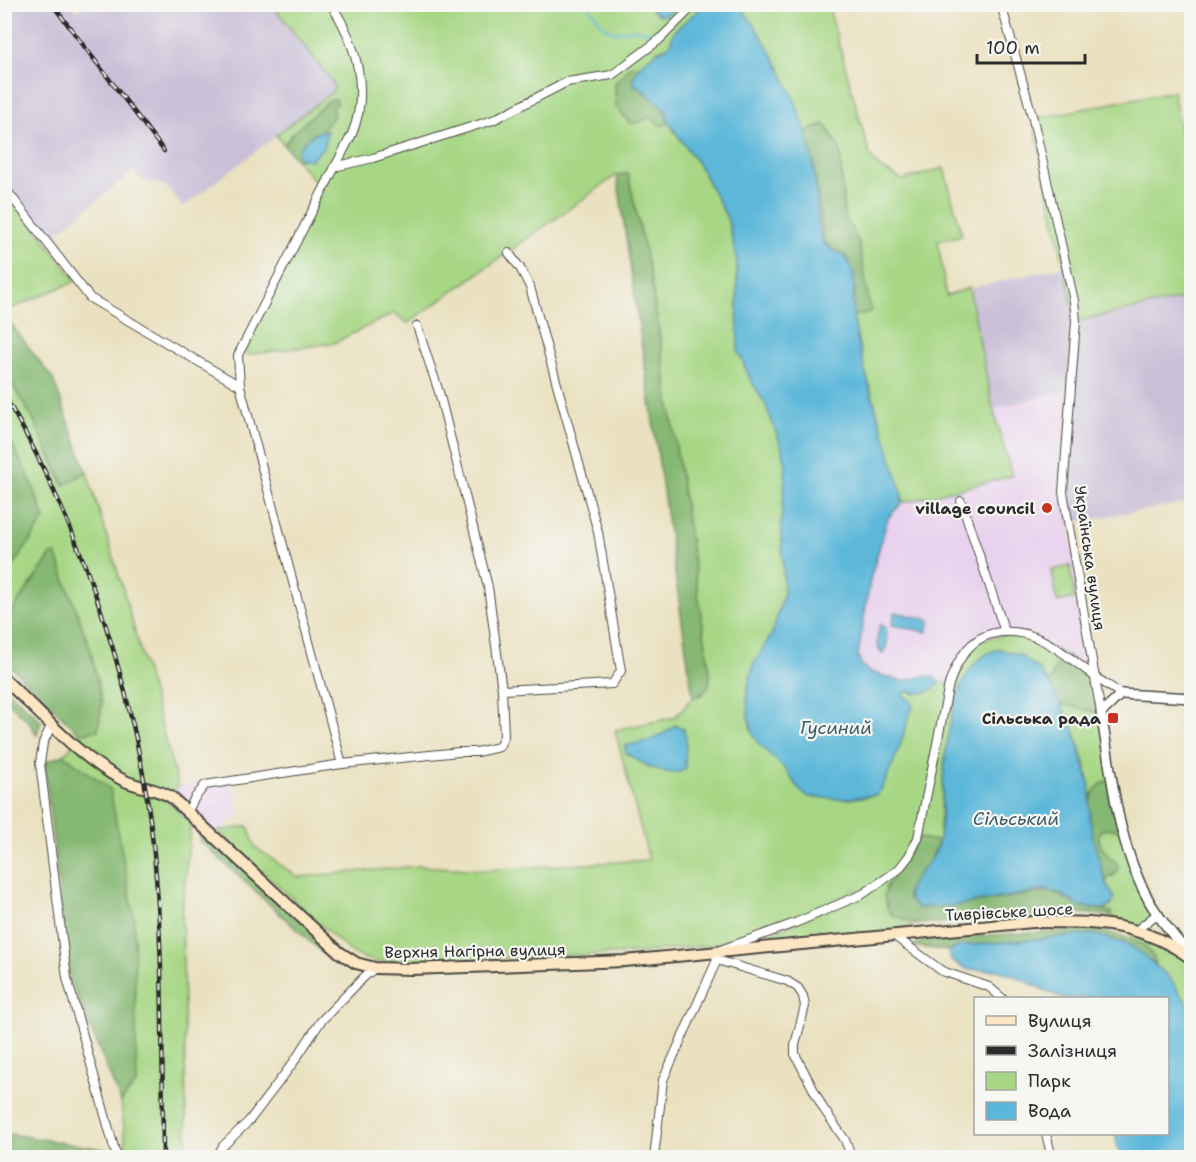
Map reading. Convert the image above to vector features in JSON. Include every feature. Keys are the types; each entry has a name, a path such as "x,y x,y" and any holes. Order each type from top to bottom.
{"main road":[{"name":"Верхня Нагірна вулиця","path":"4,679 90,759 133,785 164,793 188,811 339,952 356,963 375,968 423,969 716,956 893,935"},
{"name":"Тиврівське шосе","path":"893,935 1033,922 1104,923 1137,930 1173,946 1191,958"}],"street":[{"path":"331,4 353,45 360,90 359,111 355,127 238,355 240,386 342,764"},
{"path":"334,167 373,158 494,120 567,82 612,75 659,40 695,4"},
{"name":"Українська вулиця","path":"1001,4 1033,119 1074,302 1076,321 1063,492 1093,675 1124,841 1138,879 1157,914 1191,958"},
{"path":"4,187 90,298 240,386"},
{"path":"502,690 612,684 621,671 604,560 593,513 530,287 509,253"},
{"path":"188,811 205,785 342,764 477,752 500,747 504,736 502,690 488,587 440,392 417,326"},
{"path":"961,501 1005,632"},
{"path":"654,1158 663,1080 716,956 863,894 904,863 918,838 953,672 963,653 975,641 988,634 1018,632 1038,638 1060,650 1121,694 1191,698"},
{"path":"1101,713 1121,694"},
{"path":"52,723 43,743 40,763 67,978 115,1151 119,1158"},
{"path":"1137,930 1157,914"},
{"path":"893,935 942,971 989,987 1000,997"},
{"path":"716,956 787,981 798,988 805,1006 795,1045 795,1054 823,1108 845,1140 850,1153 849,1158"},
{"path":"216,1158 223,1146 249,1120 294,1063 321,1021 364,976 375,968"},
{"path":"1046,1135 1052,1158"}],"shaded area":[{"path":"85,4 272,5 335,87 333,92 183,207 166,186 141,180 133,171 47,241 5,187 5,5 71,5 77,11"},
{"path":"1066,266 1076,321 1191,297 1191,502 1068,523 1063,492 1070,389 993,409 969,289"},
{"path":"1071,389 1063,492 1093,675 949,684 938,683 923,676 905,681 897,680 868,671 860,661 859,650 868,586 888,518 902,503 1012,476 993,409"},
{"path":"230,779 240,814 218,831 210,834 191,823 166,800 178,786"}],"green space":[{"path":"272,5 706,5 675,30 669,46 658,50 639,67 630,66 615,83 630,123 649,117 660,124 669,123 699,165 728,220 737,260 738,350 750,379 765,403 786,465 785,588 773,632 747,690 751,730 786,770 800,791 814,798 850,799 876,795 881,790 897,754 913,705 904,696 905,691 915,694 937,686 938,683 949,684 975,641 1018,632 1068,656 1053,672 1049,683 1038,669 999,649 980,659 966,678 956,704 944,763 939,841 918,838 885,888 893,916 919,924 891,930 756,943 755,940 862,894 855,890 792,920 710,945 638,953 375,962 356,955 344,946 218,831 248,826 255,847 298,877 419,866 487,870 649,860 615,730 675,717 693,697 702,695 709,685 710,673 651,279 628,174 617,175 408,323 394,313 334,343 247,355 244,344 322,190 296,159 311,159 327,132 321,131 333,116 332,107 335,99 293,133 284,145 276,135 332,92 334,87 332,81","holes":["675,725 680,772 625,746 658,737"]},
{"path":"739,5 828,5 869,152 874,162 903,180 944,168 962,235 938,241 946,296 969,288 993,409 1012,476 902,503 903,499 862,360 853,316 870,312 859,243 844,215 840,148 825,124 806,132 778,66"},
{"path":"634,65 639,67 633,78 634,85 660,106 669,123 661,126 649,117 637,123 630,123 616,107 615,83 626,70"},
{"path":"1173,91 1185,155 1191,155 1191,297 1076,321 1033,119"},
{"path":"335,99 338,104 332,107 334,116 321,131 310,136 297,155 300,158 296,159 284,145 293,133 328,101"},
{"path":"825,124 840,148 844,215 859,243 871,312 853,316 855,290 849,260 831,249 823,240 814,167 806,132"},
{"path":"628,174 651,279 710,673 706,689 693,697 617,175"},
{"path":"13,198 76,281 5,311 5,209"},
{"path":"5,316 53,379 87,472 64,485 34,421 5,372"},
{"path":"5,372 34,421 63,485 87,472 123,589 178,786 167,800 191,823 182,911 187,1157 127,1157 121,1102 137,1082 110,789 64,755 80,734 98,729 102,703 91,651 56,554 51,555 5,621 5,578 45,519 29,477 5,431"},
{"path":"4,431 29,477 45,519 5,578"},
{"path":"56,554 91,651 102,703 98,730 80,734 8,664 5,649 5,621 51,555"},
{"path":"1070,566 1075,598 1057,602 1052,570"},
{"path":"1068,656 1093,675 1101,713 1060,704 1049,683 1057,664"},
{"path":"4,687 41,721 37,735 28,721 5,699"},
{"path":"1060,704 1101,713 1113,782 1099,786 1091,800 1088,775 1081,750"},
{"path":"64,755 110,789 134,917 137,1082 121,1102 69,977 44,762"},
{"path":"1107,781 1113,782 1122,831 1107,828 1099,832 1101,847 1118,865 1117,872 1108,878 1106,883 1094,843 1089,812 1091,799 1097,788"},
{"path":"1107,828 1122,831 1157,914 1137,929 1191,959 1191,1071 1179,1008 1141,944 1131,939 1136,930 1103,909 1112,905 1112,893 1106,883 1108,878 1115,875 1115,861 1105,852 1099,841 1099,832"},
{"path":"210,834 329,943 335,958 326,956 199,840"},
{"path":"918,838 939,841 931,859 907,893 908,899 918,908 960,905 1052,891 1079,906 1112,912 1111,916 1079,913 919,924 893,916 888,910 884,895 889,882"},
{"path":"1093,929 1140,943 1153,956 1156,965 1129,945 1093,934 959,946 949,951 912,946 927,939"},
{"path":"4,1133 115,1151 112,1157 41,1157 5,1151"}],"water":[{"name":"Гусиний","path":"706,4 739,5 764,40 795,101 813,164 820,233 826,245 846,258 853,272 855,281 853,315 856,334 902,494 902,503 888,518 870,580 858,656 868,671 897,680 905,681 923,676 934,677 939,682 933,689 925,692 908,691 904,693 913,705 897,754 878,794 842,799 809,797 800,791 786,770 754,737 748,715 747,690 753,665 773,632 784,593 781,523 786,465 765,403 750,379 738,350 737,260 728,220 699,165 669,123 666,110 633,82 641,64 669,46 675,30"},
{"path":"648,5 679,5 663,16"},
{"path":"321,131 327,131 324,147 311,160 300,158 297,155 303,143"},
{"path":"895,612 930,620 927,632 892,625"},
{"path":"880,625 886,627 887,644 883,654 877,645"},
{"name":"Сільський","path":"999,649 1020,655 1038,669 1049,683 1073,727 1090,786 1090,818 1093,839 1106,883 1114,898 1112,905 1103,909 1079,906 1059,893 1045,890 960,905 918,908 908,895 913,881 931,860 939,841 946,750 957,697 967,675 981,658"},
{"path":"675,725 684,729 685,769 678,772 663,771 646,765 626,753 625,746 658,737"},
{"path":"1093,934 1129,945 1168,976 1191,1009 1191,1157 1120,1157 1115,1135 1169,1135 1169,997 1059,997 998,970 969,970 951,961 949,951 959,946"}],"waterway":[{"path":"587,4 603,26 614,32 636,29 656,33"}],"railway":[{"path":"52,4 164,151"},
{"path":"4,395 32,445 58,499 81,555 119,670 134,729 145,787 157,883 162,1001 163,1158"}],"place":[{"name":"village council","path":"1047,508"},
{"name":"Сільська рада","path":"1113,718"}]}
